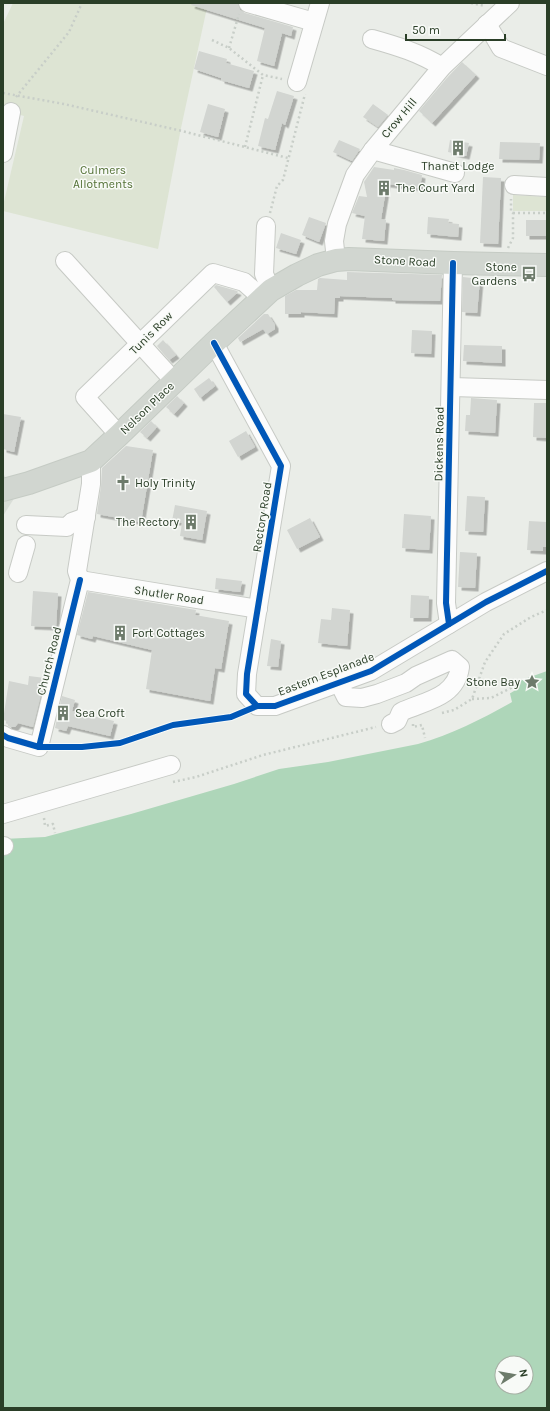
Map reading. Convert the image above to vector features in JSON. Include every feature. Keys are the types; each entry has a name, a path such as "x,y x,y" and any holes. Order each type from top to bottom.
{"main road":[{"name":"Stone Road","path":"336,260 349,259 547,265"},
{"name":"Nelson Place","path":"3,490 29,483 90,460 119,435 266,294 318,265 336,260"}],"street":[{"path":"301,87 314,22 320,3"},
{"name":"Crow Hill","path":"336,260 334,240 355,175 373,150 442,67 510,3"},
{"path":"244,7 314,22"},
{"path":"486,24 501,48 547,66"},
{"path":"372,39 411,50 442,67"},
{"path":"3,153 14,104"},
{"path":"373,150 455,173"},
{"path":"514,185 547,186"},
{"path":"266,226 264,274 266,294"},
{"path":"65,261 174,381"},
{"name":"Dickens Road","path":"449,624 446,604 452,387 453,263"},
{"name":"Tunis Row","path":"119,435 85,397 212,273 244,282 266,294"},
{"name":"Rectory Road","path":"214,343 281,466 247,674 246,694 257,706"},
{"path":"452,387 547,390"},
{"name":"Church Road","path":"3,735 8,738 39,747 80,580 77,570 91,484 90,460"},
{"path":"26,525 67,527 72,522 86,517"},
{"path":"14,572 26,545"},
{"name":"Eastern Esplanade","path":"257,706 275,706 371,671 486,602 547,571"},
{"name":"Shutler Road","path":"80,580 258,609"},
{"path":"339,683 346,697 362,698 406,683 422,673 452,660 460,667 457,679 447,691 427,703 401,712 397,720 391,724"},
{"path":"3,814 172,774"}],"path":[{"path":"14,104 69,32 82,3"},
{"path":"229,48 244,7"},
{"path":"212,40 229,48 263,75 301,87 283,180 276,186 266,226"},
{"path":"244,147 263,75"},
{"path":"3,93 14,104 72,106 182,131 288,158"},
{"path":"508,250 513,238 511,194 514,185"},
{"path":"513,213 547,213"},
{"path":"472,699 485,662 504,634 531,617 547,610"},
{"path":"436,715 454,710 472,699 491,698 521,682"},
{"path":"172,774 196,776 263,755 371,728 412,721 413,726 422,725 425,738"},
{"path":"38,819 51,816"},
{"path":"44,818 45,826 53,824 55,833"}],"shaded area":[{"path":"3,473 15,497 3,516"},
{"path":"547,671 547,1408 3,1408 3,839 45,837 131,814 234,784 279,769 328,762 418,744 443,736 466,726 512,702 508,685"}],"green space":[{"name":"Culmers Allotments","path":"13,3 208,3 181,128 158,249 3,211 24,116 3,110 3,24"},
{"path":"513,195 547,197 547,211 513,211"}],"pier":[{"path":"516,681 519,688 509,694 506,685"}],"building":[{"path":"192,3 238,3 240,10 245,13 293,27 291,36 282,33 274,66 257,61 265,28 191,5"},
{"path":"199,51 227,59 226,63 254,71 249,88 221,80 221,78 194,69"},
{"path":"462,62 476,75 432,123 419,111"},
{"path":"277,91 294,96 285,125 282,123 275,150 258,146 265,118 268,119"},
{"path":"208,104 225,109 218,137 200,132"},
{"path":"373,104 388,115 378,127 363,117"},
{"path":"339,140 360,149 352,161 333,152"},
{"name":"Thanet Lodge","path":"450,140 469,143 466,156 448,152"},
{"path":"500,142 540,143 539,160 499,159"},
{"path":"374,167 394,170 394,168 422,175 420,188 387,184 381,219 386,220 384,241 362,239 365,216 352,213 359,196 367,197 364,182"},
{"path":"483,177 501,178 498,244 480,243"},
{"path":"309,217 326,223 319,242 302,235"},
{"path":"428,217 449,219 448,223 459,224 458,237 427,234"},
{"path":"526,220 547,220 547,236 526,236"},
{"path":"281,233 301,240 296,254 276,248"},
{"path":"347,272 442,275 440,301 392,300 392,298 340,296 340,298 335,298 334,314 301,312 301,314 285,314 285,296 296,290 317,290 318,279 320,278 347,280"},
{"path":"463,277 480,279 477,313 462,312"},
{"path":"216,285 238,292 227,302 214,287"},
{"path":"264,314 268,314 275,325 275,329 267,334 263,329 240,342 238,338"},
{"path":"412,330 432,331 431,354 411,353"},
{"path":"163,340 176,355 169,360 157,346"},
{"path":"464,345 502,346 502,363 463,361"},
{"path":"209,378 215,386 200,398 194,389"},
{"path":"177,396 184,403 174,414 166,407"},
{"path":"471,398 497,400 495,433 465,431 466,415 470,415"},
{"path":"534,403 547,403 547,438 533,437"},
{"path":"3,414 21,417 14,452 3,449"},
{"path":"151,421 157,427 147,438 140,432"},
{"path":"246,431 255,447 238,457 229,441"},
{"name":"Holy Trinity","path":"126,446 153,450 141,522 97,514 102,468"},
{"path":"467,496 485,497 483,532 465,531"},
{"name":"The Rectory","path":"175,505 207,511 202,540 180,536 182,523 172,521"},
{"path":"404,514 431,516 429,550 402,548"},
{"path":"310,518 320,537 297,549 287,530"},
{"path":"529,521 547,522 547,547 543,547 543,551 527,550"},
{"path":"460,552 477,553 475,588 458,587"},
{"path":"216,578 242,581 240,592 215,589"},
{"path":"33,591 58,593 56,627 31,626"},
{"path":"88,592 196,610 195,615 229,621 221,669 215,668 210,701 146,689 152,650 93,636 92,639 77,635"},
{"path":"411,595 429,596 428,618 410,618"},
{"path":"332,608 350,610 347,646 318,643 321,619 331,620"},
{"path":"271,639 281,641 278,667 267,666"},
{"path":"29,676 45,678 33,727 18,723 15,727 10,727 8,726 7,721 3,720 9,681 28,685"},
{"path":"62,696 75,700 72,711 114,721 110,736 68,726 66,731 55,728"}],"cycle path":[{"path":"449,624 446,603 453,263"},
{"path":"214,343 281,466 247,674 246,694 257,706"},
{"path":"3,735 8,738 39,747 82,747 120,743 173,725 231,717 257,706 275,706 371,671 486,602 547,571"},
{"path":"39,747 80,580"}],"place":[{"name":"Thanet Lodge","path":"458,148"},
{"name":"The Court Yard","path":"384,188"},
{"name":"Stone Gardens","path":"529,274"},
{"name":"Holy Trinity","path":"123,483"},
{"name":"The Rectory","path":"191,522"},
{"name":"Fort Cottages","path":"120,633"},
{"name":"Stone Bay","path":"532,682"},
{"name":"Sea Croft","path":"63,713"}]}
